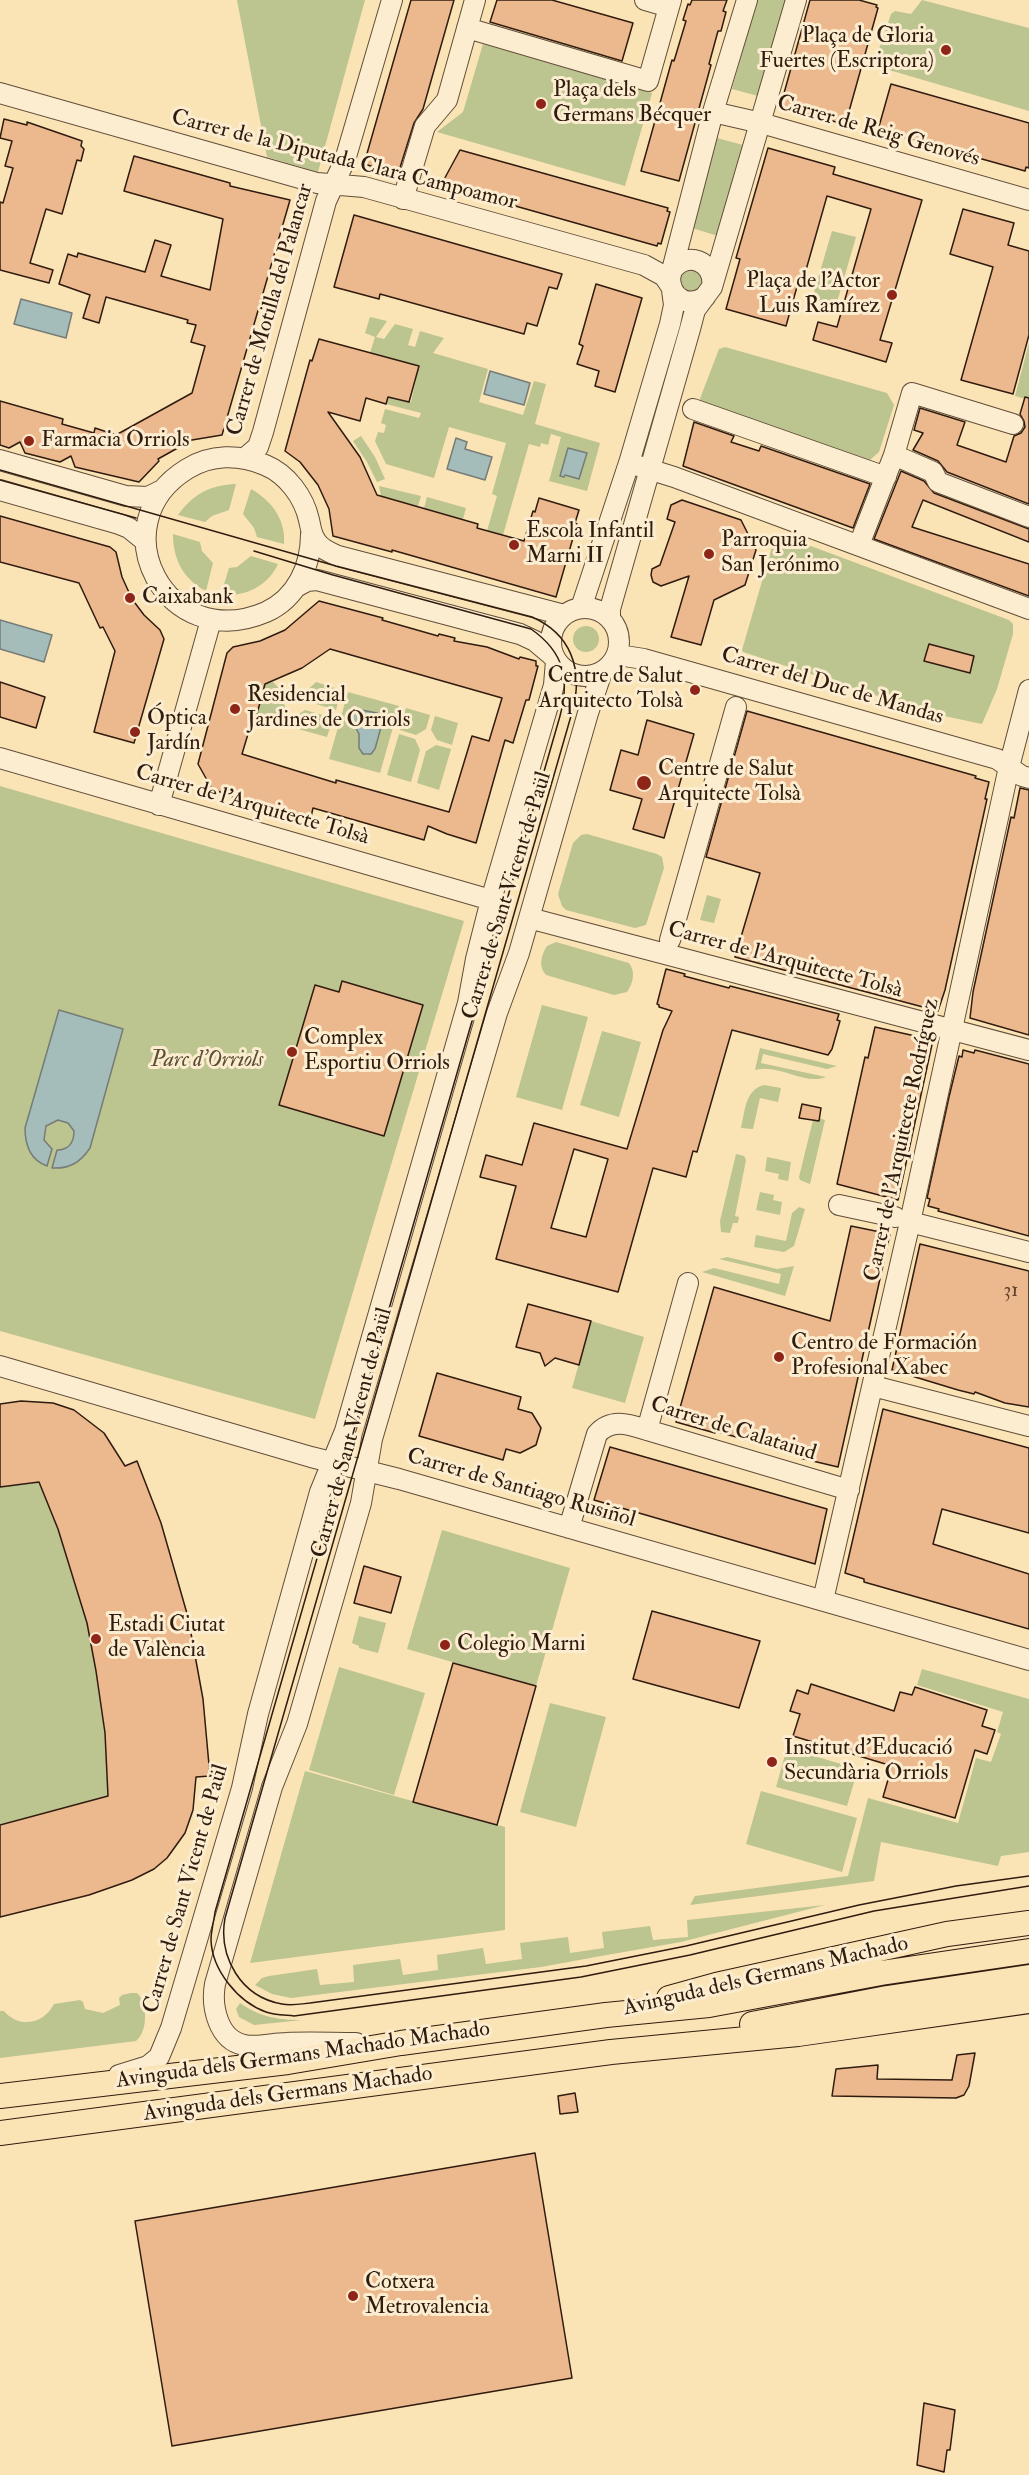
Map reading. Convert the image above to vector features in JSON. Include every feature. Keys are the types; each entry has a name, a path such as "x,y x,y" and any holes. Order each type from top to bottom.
{"main road":[{"name":"Avinguda dels Germans Machado","path":"606,2015 716,1985 947,1934 1029,1923"},
{"name":"Avinguda dels Germans Machado","path":"606,2015 709,2005 881,1973 1029,1951"},
{"name":"Avinguda dels Germans Machado","path":"611,2052 887,1998 1029,1977"},
{"name":"Avinguda dels Germans Machado","path":"0,2133 611,2052 798,2034 1029,2001"},
{"name":"Avinguda dels Germans Machado Machado","path":"0,2096 288,2062 401,2043 606,2015"}],"street":[{"name":"Carrer de Motilla del Palancar","path":"245,458 258,447 264,432 297,304 332,184 345,160 392,0"},
{"path":"403,198 425,126 447,100 476,0"},
{"path":"467,28 648,81 670,4 645,0"},
{"path":"555,659 550,646 551,635 557,622 572,611 629,463 670,324 674,305 671,282 713,112 747,0"},
{"path":"610,619 610,609 648,469 695,310 708,292 761,123 796,0"},
{"name":"Carrer de la Diputada Clara Campoamor","path":"0,93 317,183 364,187 644,265 656,269 671,282"},
{"name":"Carrer de Reig Genovés","path":"713,112 761,123 1029,200"},
{"path":"698,260 709,268 712,274 708,292 693,302 687,302 676,296 671,282 680,262 698,260"},
{"path":"859,545 894,455 912,393 1012,424"},
{"path":"693,409 886,477"},
{"path":"894,455 933,472 938,482 1029,517"},
{"path":"296,587 310,557 311,534 305,507 290,483 267,465 245,458 226,456 198,462 174,477 162,490 150,513 146,541 149,564 162,588 180,606 207,619 227,622 250,619 272,609 296,587 307,581 317,580 520,634 535,641 569,673 580,676 591,676 602,672 618,655 620,643 618,632 605,613 594,609 572,611 338,556 324,549 311,534"},
{"path":"0,460 126,496 148,497 162,490"},
{"path":"629,463 859,545 1029,609"},
{"path":"0,490 118,524 129,528 146,541"},
{"path":"159,805 207,619"},
{"name":"Carrer del Duc de Mandas","path":"618,655 644,659 997,759 1029,778"},
{"name":"Carrer de Sant Vicent de Paül","path":"94,2084 148,2066 159,2056 164,2048 188,1977 242,1788 258,1714 320,1492 345,1431 468,1003 491,900 554,685 555,659"},
{"name":"Carrer de Sant Vicent de Paül","path":"401,2043 245,2045 235,2042 224,2031 215,2013 213,1996 272,1788 292,1740 361,1503 372,1439 497,1013 519,953 588,713 602,672"},
{"name":"Carrer de l'Arquitecte Rodríguez","path":"824,1600 873,1386 902,1219 952,1030 1009,767 1029,690"},
{"path":"670,940 736,707"},
{"name":"Carrer de l'Arquitecte Tolsà","path":"0,758 491,900"},
{"name":"Carrer de l'Arquitecte Tolsà","path":"529,918 1029,1050"},
{"path":"839,1205 1029,1252"},
{"path":"647,1430 688,1283"},
{"name":"Carrer de Santiago Rusiñol","path":"0,1366 1029,1660"},
{"path":"873,1386 1029,1426"},
{"name":"Carrer de Calataiud","path":"569,1528 597,1434 604,1426 614,1423 626,1424 849,1490"}],"green space":[{"path":"237,0 365,0 318,172 267,157"},
{"path":"757,0 785,0 758,96 732,89"},
{"name":"Plaça de Gloria Fuertes (Escriptora)","path":"922,0 1029,28 1029,111 879,67 876,58 891,14 895,11 911,14"},
{"path":"483,44 652,93 625,186 437,132 463,112"},
{"path":"717,138 743,145 718,236 692,228"},
{"path":"832,231 856,237 835,309 811,302"},
{"path":"690,267 704,276 702,289 685,294 677,278"},
{"path":"370,317 387,321 376,337 384,339 395,324 413,329 408,345 415,347 420,331 444,338 433,353 488,369 479,402 523,415 534,381 546,384 535,424 600,443 587,491 549,481 561,437 551,434 548,445 541,443 540,447 529,444 503,535 487,531 497,496 492,494 506,443 449,427 434,478 386,464 375,441 378,432 384,433 386,425 381,423 385,409 419,418 421,413 386,404 388,397 411,402 419,366 370,353 375,337 365,333"},
{"path":"1029,343 1029,400 1015,396"},
{"path":"725,347 887,393 894,405 879,452 870,460 863,459 698,404 719,349"},
{"path":"361,436 375,457 385,479 377,482 353,441"},
{"path":"236,484 229,510 212,516 205,522 178,515 190,501 203,492 218,486"},
{"path":"379,486 421,496 418,506 381,496"},
{"path":"251,489 265,499 276,512 283,527 284,544 257,537 254,528 243,514"},
{"path":"427,497 466,508 463,519 424,508"},
{"path":"776,533 1009,620 1013,624 1013,634 997,689 982,724 930,713 743,652"},
{"path":"173,534 200,542 202,551 213,563 206,591 185,574 177,560"},
{"path":"251,556 278,564 268,579 254,589 238,594 221,594 229,568 237,567"},
{"path":"586,626 595,630 599,639 595,648 586,652 577,648 573,639 577,630"},
{"path":"273,682 287,696 284,704 289,714 296,716 305,710 333,718 327,737 255,717 262,684"},
{"path":"316,682 341,690 336,710 306,701 302,695"},
{"path":"348,692 399,706 380,773 329,759","holes":["356,709 377,713 383,720 375,751 366,755 361,752 359,734 351,716"]},
{"path":"406,708 430,715 426,729 416,735 400,730"},
{"path":"435,716 458,723 452,745 437,740 431,730"},
{"path":"399,734 415,739 420,750 411,782 387,775"},
{"path":"436,745 451,749 439,790 417,783 426,751"},
{"name":"Parc d'Orriols","path":"0,786 464,921 315,1419 0,1331"},
{"path":"587,834 662,857 664,868 646,925 635,928 566,910 562,906 558,894 573,843 581,835"},
{"path":"707,895 721,899 714,923 700,920"},
{"path":"556,942 629,963 633,978 627,992 614,995 546,975 541,965 543,953 547,946"},
{"path":"542,1005 588,1017 562,1110 516,1097"},
{"path":"602,1031 641,1042 619,1117 580,1105"},
{"path":"760,1048 837,1066 827,1069 763,1054 761,1063 826,1077 809,1079 773,1069 755,1070"},
{"path":"764,1085 781,1088 778,1102 760,1098 753,1129 741,1128 749,1096"},
{"path":"819,1118 825,1120 810,1184 800,1180 799,1177 813,1120 819,1121"},
{"path":"736,1154 744,1156 746,1160 735,1216 739,1217 738,1223 733,1223 730,1233 721,1232 720,1221"},
{"path":"767,1157 791,1162 788,1181 778,1179 779,1174 765,1171"},
{"path":"760,1192 774,1195 773,1200 782,1202 780,1215 756,1210"},
{"path":"799,1207 805,1209 794,1246 784,1252 754,1247 756,1235 786,1241 792,1213"},
{"path":"727,1257 777,1269 794,1266 785,1296 702,1272 714,1268 779,1284 781,1274 719,1259"},
{"path":"591,1321 644,1337 625,1403 572,1388"},
{"name":"Estadi Ciutat de València","path":"31,1401 61,1407 88,1420 108,1440 123,1467 137,1461 165,1538 188,1618 199,1677 210,1776 195,1777 194,1804 188,1827 177,1846 162,1861 144,1873 101,1891 0,1917 0,1404"},
{"path":"442,1530 570,1568 536,1686 407,1649"},
{"path":"359,1616 386,1623 378,1653 359,1648 352,1643"},
{"path":"339,1667 425,1693 394,1795 309,1770"},
{"path":"922,1669 1029,1699 1029,1852 1001,1856 998,1866 881,1842 874,1881 690,1905 695,1896 848,1876 868,1798 958,1823 976,1758 991,1762 1001,1734 997,1732 1003,1712 917,1685"},
{"path":"550,1703 606,1717 576,1827 520,1812"},
{"path":"787,1748 858,1769 847,1806 776,1787"},
{"path":"305,1771 505,1827 505,1930 250,1963"},
{"path":"761,1791 857,1818 842,1872 746,1844"},
{"path":"825,1905 681,1942 541,1967 291,1998 272,1994 255,1985 262,1978 269,1976 317,1969 320,1985 354,1982 353,1965 400,1959 403,1975 438,1970 437,1955 483,1948 486,1964 522,1959 520,1943 568,1937 570,1953 604,1948 602,1932 650,1926 653,1940 688,1937 687,1920"},
{"path":"137,1993 145,2010 143,2031 136,2041 0,2058 0,2011 4,2011 17,2020 31,2022 44,2016 54,2004 80,2000 85,2009 103,2013 120,2005 119,1998 122,1995"},
{"path":"240,2003 255,2012 270,2017 302,2020 254,2025 239,2017 236,2009"}],"water":[{"path":"21,299 72,313 66,338 14,324"},
{"path":"490,371 530,383 524,405 484,394"},
{"path":"456,438 467,442 465,449 492,457 485,480 447,469"},
{"path":"568,448 587,453 579,479 560,476"},
{"path":"0,620 52,635 44,662 0,649"},
{"path":"356,709 377,713 383,720 375,749 371,754 363,754 359,748 359,734 351,719"},
{"path":"59,1010 123,1029 90,1148 74,1164 52,1168 57,1150 70,1145 74,1131 68,1123 58,1120 46,1126 44,1140 52,1149 47,1166 36,1160 30,1151 25,1128"}],"building":[{"path":"411,0 454,0 423,109 414,123 398,174 364,164"},
{"path":"497,0 552,0 633,23 622,61 490,22"},
{"path":"692,0 727,0 723,11 726,12 721,31 718,31 679,181 641,171 672,60 674,61 686,21 683,20 688,4 690,5"},
{"path":"810,0 859,0 877,5 878,8 846,122 844,121 843,124 784,107 784,104 781,104"},
{"path":"891,84 1029,123 1029,168 1026,167 1025,171 878,130"},
{"path":"4,119 27,125 27,122 82,141 81,146 84,149 81,161 77,160 62,214 46,209 30,263 53,270 49,283 0,270 0,202 3,203 13,168 5,166 12,141 0,138"},
{"path":"768,148 835,167 833,174 922,200 880,340 892,343 886,362 813,340 818,322 837,327 871,209 827,196 804,277 800,276 786,326 726,309 740,259 736,258"},
{"path":"460,150 668,208 667,211 670,212 661,244 658,243 657,246 441,185"},
{"path":"134,156 230,183 230,186 290,200 222,435 192,440 158,459 159,461 139,482 75,467 71,456 60,462 25,453 20,442 9,448 0,445 0,401 63,419 62,424 94,433 95,428 116,435 192,393 205,346 191,342 196,325 187,323 188,320 106,297 99,323 83,318 90,295 59,284 68,254 77,257 78,253 145,272 155,240 171,245 161,276 210,290 223,219 124,191"},
{"path":"963,209 1014,223 1008,245 1029,251 1029,335 1013,394 961,380 993,267 950,254"},
{"path":"354,215 562,274 557,289 549,287 537,326 527,323 524,334 380,294 379,299 334,287"},
{"path":"596,284 642,298 615,392 595,386 599,371 577,364 583,346 579,344"},
{"path":"319,339 419,366 409,402 388,397 386,404 366,398 360,421 328,412 360,457 377,495 478,524 477,528 524,541 539,498 579,510 556,597 392,550 392,552 333,536 329,509 318,485 300,462 285,451 310,360 312,361"},
{"path":"1025,397 1029,398 1029,504 947,472 938,461 913,450 923,433 914,430 920,408 965,422 957,445 1006,462 1014,436 1021,433 1025,427 1020,414"},
{"path":"694,422 734,436 731,442 759,451 761,446 870,484 853,528 683,466"},
{"path":"901,471 924,481 934,493 1029,529 1029,542 923,500 912,527 1029,564 1029,596 874,539"},
{"name":"Parroquia San Jerónimo","path":"682,500 741,520 756,550 745,585 714,600 701,645 671,637 689,576 661,586 653,582 651,575 652,569 660,565 675,522 667,519 671,505"},
{"path":"0,516 110,547 116,552 122,577 132,599 144,615 160,630 164,639 134,743 94,732 115,651 103,627 100,628 79,583 0,562"},
{"name":"Residencial Jardines de Orriols","path":"319,601 438,636 439,634 455,638 454,641 487,647 519,659 520,657 536,661 536,666 538,666 529,700 526,700 513,743 505,740 476,843 428,826 424,840 313,808 311,817 236,798 212,789 198,764 227,653 233,647 260,641 285,630","holes":["330,649 502,698 489,741 472,736 449,812 336,780 336,783 242,754 251,724 254,725 265,684 302,668"]},
{"path":"929,644 974,656 970,673 924,661"},
{"path":"0,682 45,697 36,728 0,717"},
{"path":"747,711 976,776 975,778 989,782 945,990 938,1011 735,957 760,873 706,857"},
{"name":"Centre de Salut Arquitecte Tolsà","path":"647,720 694,734 664,838 633,829 642,799 610,790 621,750 638,755"},
{"path":"1020,788 1029,790 1029,1035 970,1018 973,992 1011,817 1014,818"},
{"path":"666,969 729,988 730,986 839,1014 837,1020 840,1021 828,1055 732,1030 697,1152 693,1151 686,1177 653,1168 618,1292 496,1259 516,1186 480,1177 486,1155 522,1165 534,1123 627,1149 663,1030 672,1011 659,1007 657,1004","holes":["574,1149 608,1159 586,1237 551,1228"]},
{"path":"342,981 423,1005 384,1136 279,1105 315,985 339,992"},
{"path":"875,1027 933,1040 898,1200 837,1184 865,1057 868,1058"},
{"path":"963,1050 974,1053 975,1050 1029,1064 1029,1236 938,1211 939,1209 928,1206 930,1199 927,1198 949,1097 959,1056 962,1057"},
{"path":"802,1104 821,1108 819,1121 799,1118"},
{"path":"851,1226 890,1234 838,1467 676,1422 714,1287 830,1321"},
{"path":"920,1244 1029,1271 1029,1407 1005,1403 975,1392 974,1394 958,1390 892,1370"},
{"path":"528,1304 591,1321 579,1365 555,1358 545,1366 540,1353 516,1347"},
{"path":"437,1373 521,1397 518,1409 532,1413 541,1428 536,1445 520,1453 506,1449 503,1460 419,1436"},
{"name":"Estadi Ciutat de València","path":"21,1401 53,1403 74,1410 104,1433 125,1466 137,1461 161,1523 188,1617 203,1699 210,1776 196,1777 193,1810 185,1833 167,1858 154,1869 132,1880 89,1895 0,1917 0,1825 108,1796 105,1733 96,1671 87,1623 58,1529 39,1482 0,1487 0,1404"},
{"path":"883,1409 1029,1448 1029,1533 942,1509 933,1544 1029,1574 1029,1629 864,1582 864,1579 845,1573"},
{"path":"610,1447 827,1509 815,1564 594,1500"},
{"path":"364,1566 401,1577 391,1613 354,1603"},
{"path":"652,1611 760,1641 739,1708 633,1679"},
{"path":"453,1663 536,1686 497,1825 413,1802"},
{"path":"811,1684 894,1711 900,1692 912,1695 915,1687 987,1710 982,1726 995,1730 987,1754 975,1750 955,1818 883,1797 892,1766 793,1736 800,1714 790,1711 797,1690 808,1694"},
{"path":"975,2053 969,2086 964,2095 956,2098 832,2096 836,2069 878,2065 877,2079 952,2080 957,2055"},
{"path":"575,2093 578,2112 560,2114 558,2096"},
{"name":"Cotxera Metrovalencia","path":"535,2153 572,2378 172,2446 135,2221"},
{"path":"924,2403 955,2410 950,2450 947,2450 944,2472 917,2465"}],"tram line":[{"path":"0,470 336,566 532,617 545,624 565,643 575,667 576,694 573,709 225,1918 225,1947 229,1961 244,1984 267,2000 292,2005 586,1966 686,1946 859,1905 956,1886 1029,1876"},
{"path":"0,480 136,518"},
{"path":"254,551 531,629 551,647 557,657 562,667 564,690 560,716 215,1912 211,1940 221,1973 237,1993 256,2007 269,2013 294,2016 581,1977 690,1955 874,1911 1029,1886"}],"place":[{"name":"Plaça de Gloria Fuertes (Escriptora)","path":"946,50"},
{"name":"Plaça dels Germans Bécquer","path":"541,104"},
{"name":"Plaça de l'Actor Luis Ramírez","path":"892,295"},
{"name":"Farmacia Orriols","path":"29,441"},
{"name":"Escola Infantil Marni II","path":"514,545"},
{"name":"Parroquia San Jerónimo","path":"709,554"},
{"name":"Caixabank","path":"130,598"},
{"name":"Centre de Salut Arquitecto Tolsà","path":"695,690"},
{"name":"Residencial Jardines de Orriols","path":"235,709"},
{"name":"Óptica Jardín","path":"135,732"},
{"name":"Centre de Salut Arquitecte Tolsà","path":"644,783"},
{"name":"Complex Esportiu Orriols","path":"292,1052"},
{"name":"Centro de Formación Profesional Xabec","path":"779,1357"},
{"name":"Estadi Ciutat de València","path":"96,1639"},
{"name":"Colegio Marni","path":"445,1645"},
{"name":"Institut d'Educació Secundària Orriols","path":"772,1762"},
{"name":"Cotxera Metrovalencia","path":"353,2296"}]}
